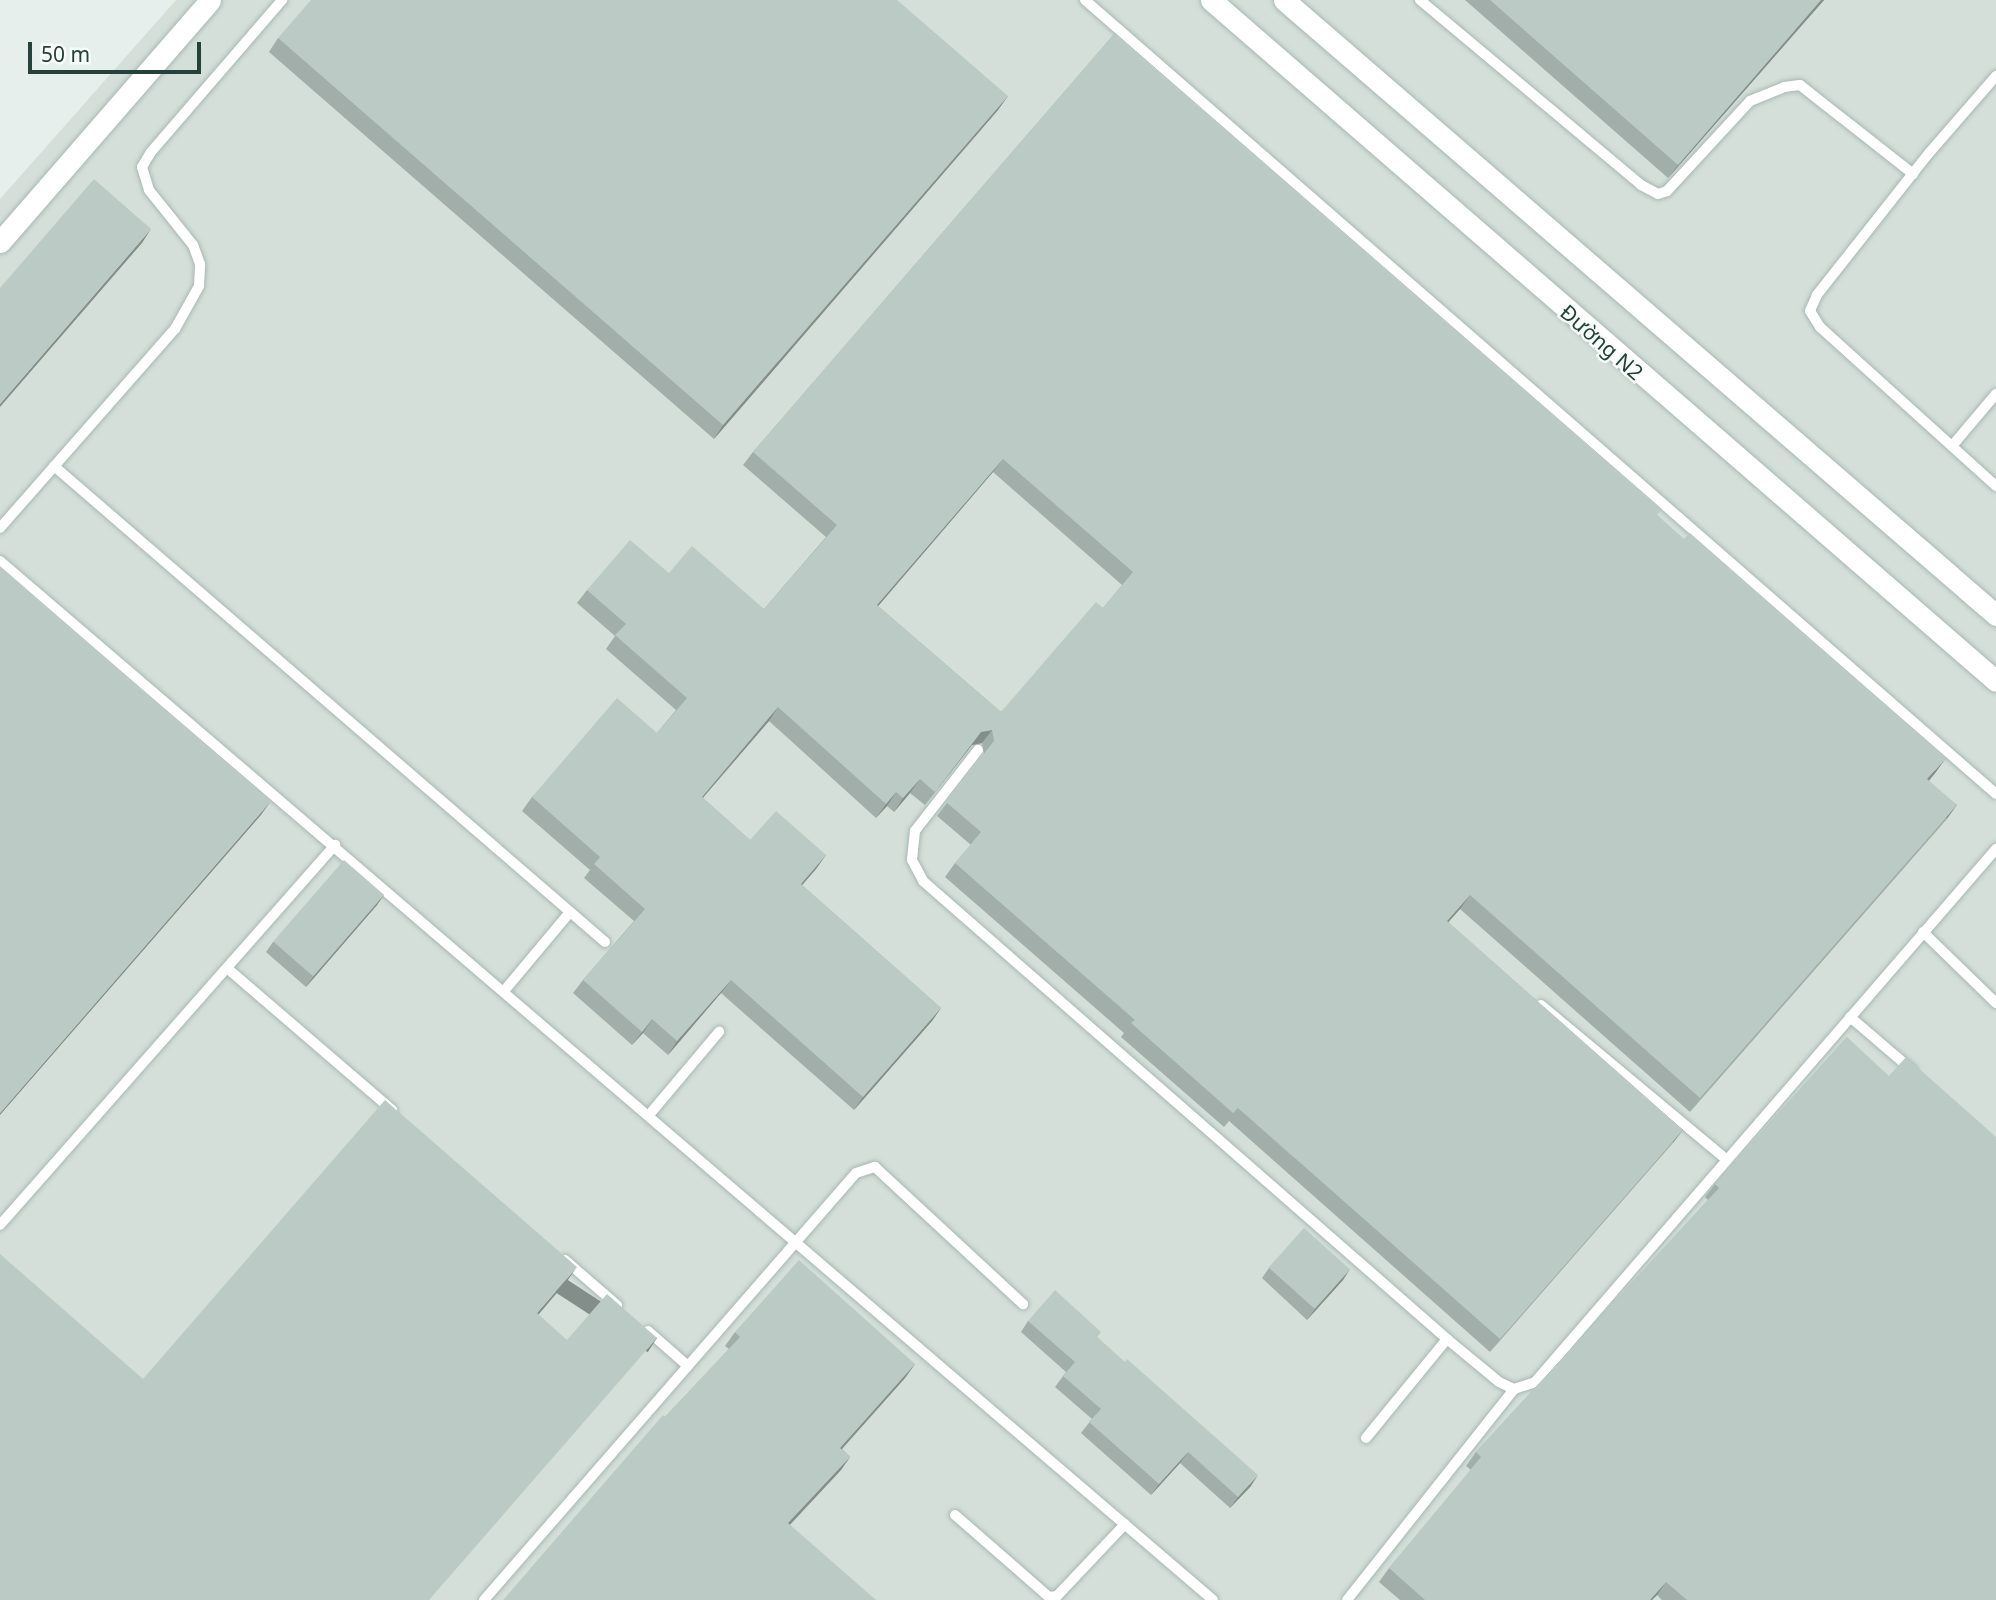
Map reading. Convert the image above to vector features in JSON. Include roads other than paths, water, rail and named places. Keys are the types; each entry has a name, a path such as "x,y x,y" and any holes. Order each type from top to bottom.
{"street":[{"path":"0,242 210,0"},
{"name":"Đường N2","path":"1210,0 1996,681"},
{"path":"1283,0 1996,615"}],"lane":[{"path":"0,528 175,329 199,286 200,264 193,245 149,190 142,167 150,152 282,0"},
{"path":"1086,0 1996,794"},
{"path":"1420,0 1641,185 1658,194 1667,191 1750,101 1784,87 1800,85 1913,174"},
{"path":"1996,76 1913,174 1817,295 1810,311 1819,327 1996,486"},
{"path":"1952,446 1996,394"},
{"path":"54,466 605,943"},
{"path":"0,561 335,845 1213,1600"},
{"path":"978,750 915,831 912,860 923,881 1447,1339 1499,1381 1514,1389"},
{"path":"0,1226 335,845"},
{"path":"1347,1600 1514,1389 1535,1382 1996,849"},
{"path":"504,990 570,912"},
{"path":"1923,932 1996,1003"},
{"path":"227,968 406,1123"},
{"path":"1527,993 1727,1160"},
{"path":"1850,1017 1923,1080"},
{"path":"649,1115 719,1032"},
{"path":"484,1600 856,1173 875,1167 1023,1304"},
{"path":"554,1250 626,1313"},
{"path":"636,1322 688,1366"},
{"path":"1366,1438 1447,1339"},
{"path":"955,1516 1049,1597 1056,1596 1125,1524"}]}
